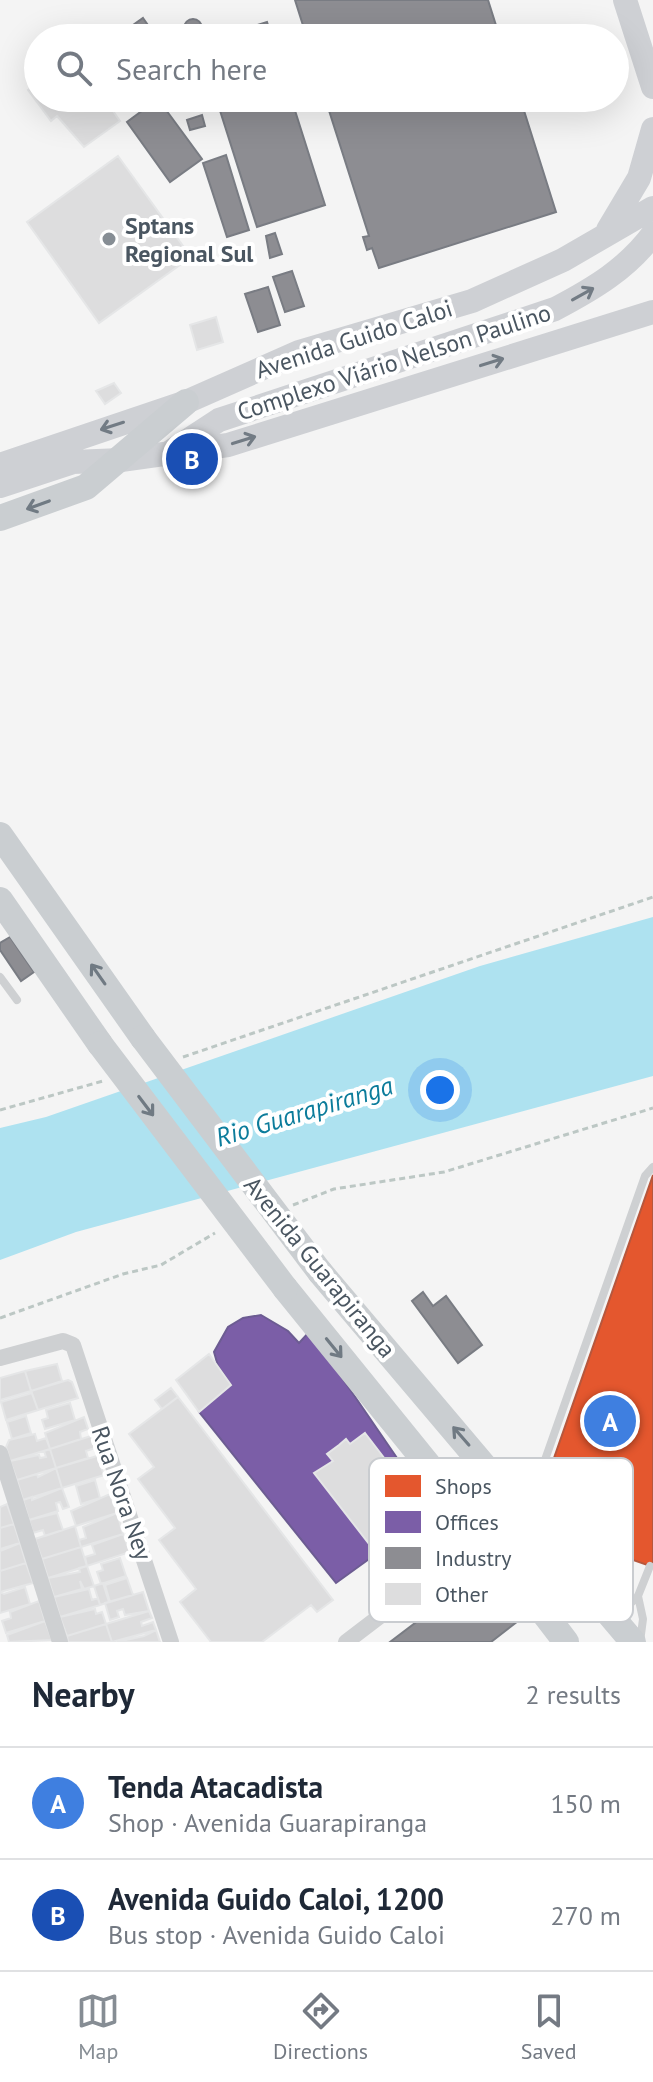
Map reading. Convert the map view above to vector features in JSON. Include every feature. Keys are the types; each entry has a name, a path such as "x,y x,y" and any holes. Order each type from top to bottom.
{"main road":[{"path":"625,0 653,87"},
{"path":"604,235 630,198 653,129"},
{"path":"652,215 653,151"},
{"name":"Avenida Guido Caloi","path":"0,465 186,402 299,352 472,301 563,260 604,235 652,215"},
{"name":"Complexo Viário Nelson Paulino","path":"167,454 219,420 555,309 592,290 635,259 653,234"},
{"path":"0,486 73,462 121,460 228,445 653,312"},
{"path":"0,518 86,487 186,402"},
{"name":"Avenida Guarapiranga","path":"0,835 143,1038 320,1272 480,1458"},
{"name":"Avenida Guarapiranga","path":"0,900 10,925 100,1044 285,1288 422,1458"},
{"name":"Avenida Guarapiranga","path":"551,1622 566,1642"},
{"name":"Avenida Guarapiranga","path":"617,1622 633,1642"}],"street":[{"name":"Rua Nora Ney","path":"0,1358 63,1341 73,1345 171,1642"},
{"path":"0,1453 60,1642"},
{"path":"346,1642 372,1622"}],"lane":[{"path":"0,977 17,1000"},
{"path":"545,1458 645,1176 653,1167"},
{"path":"633,1601 650,1566"},
{"path":"638,1596 643,1619 640,1642"}],"path":[{"path":"170,1061 271,1030 425,972 653,897"},
{"path":"0,1110 113,1078"},
{"path":"291,1206 334,1189 444,1172 653,1108"},
{"path":"0,1318 123,1274 161,1265 221,1231"}],"water":[{"name":"Rio Guarapiranga","path":"653,917 653,1076 76,1232 0,1260 0,1128 46,1117 480,966"}],"building: Shops":[{"path":"653,1175 653,1567 633,1560 633,1458 554,1458"}],"building: Offices":[{"path":"261,1315 288,1331 299,1343 310,1331 397,1458 369,1458 369,1559 336,1583 199,1412 231,1385 218,1366 214,1352 228,1327 243,1318"}],"building: Industry":[{"path":"295,0 488,0 496,24 303,24"},
{"path":"193,19 200,24 186,24"},
{"path":"140,112 168,112 202,159 170,182 127,122"},
{"path":"220,112 295,112 325,205 257,227"},
{"path":"329,112 524,112 556,212 379,268 372,248 367,250 363,237 369,236"},
{"path":"202,115 205,126 190,130 187,120"},
{"path":"226,155 249,230 227,237 203,163"},
{"path":"275,233 282,254 270,258 266,236"},
{"path":"292,271 304,306 285,312 273,277"},
{"path":"268,287 280,325 258,332 245,294"},
{"path":"10,937 34,972 21,981 0,950 0,943"},
{"path":"423,1292 433,1306 446,1296 482,1345 458,1363 412,1301"},
{"path":"416,1622 517,1622 491,1642 390,1642"}],"building: Other":[{"path":"44,112 114,112 120,121 84,147 57,116 51,121"},
{"name":"Sptans Regional Sul","path":"118,156 191,257 99,323 27,222"},
{"path":"216,317 223,342 197,350 190,325"},
{"path":"114,383 121,393 105,404 96,391"},
{"path":"209,1354 231,1385 199,1412 176,1380"},
{"path":"57,1364 62,1381 31,1391 25,1371"},
{"path":"25,1371 31,1391 0,1400 0,1378"},
{"path":"68,1380 72,1382 78,1398 38,1410 31,1391"},
{"path":"171,1388 178,1397 162,1409 155,1400"},
{"path":"32,1393 38,1410 6,1420 1,1402"},
{"path":"178,1397 333,1600 317,1612 311,1605 262,1642 211,1642 180,1602 196,1589 159,1540 175,1528 138,1479 154,1467 129,1434"},
{"path":"70,1403 75,1420 45,1429 42,1420 48,1418 46,1410"},
{"path":"26,1416 31,1433 12,1439 7,1422"},
{"path":"84,1417 88,1429 80,1432 81,1439 50,1449 45,1433"},
{"path":"365,1433 384,1458 369,1458 369,1544 314,1473 333,1461 327,1454 346,1439 350,1444"},
{"path":"35,1434 37,1441 46,1438 50,1449 10,1461 6,1447 9,1440"},
{"path":"91,1436 95,1448 86,1451 88,1458 56,1468 50,1449"},
{"path":"50,1449 56,1468 17,1480 10,1461 39,1455 40,1458 46,1457 44,1451"},
{"path":"97,1456 104,1475 62,1488 56,1468"},
{"path":"56,1468 62,1488 23,1500 17,1480 37,1474 38,1477"},
{"path":"95,1480 100,1498 81,1504 76,1486"},
{"path":"62,1488 69,1507 63,1509 60,1502 56,1503 58,1511 29,1520 23,1500 32,1497 32,1500"},
{"path":"110,1494 117,1513 76,1526 71,1511"},
{"path":"7,1504 14,1524 0,1528 0,1507"},
{"path":"57,1513 63,1530 45,1536 43,1530 33,1533 29,1520"},
{"path":"117,1513 123,1534 81,1547 79,1540 86,1538 83,1527"},
{"path":"14,1524 20,1543 0,1549 0,1528"},
{"path":"75,1526 81,1547 42,1559 35,1539"},
{"path":"123,1534 130,1552 87,1566 85,1557 95,1554 92,1545"},
{"path":"20,1543 26,1563 0,1571 0,1551"},
{"path":"81,1547 87,1566 48,1578 42,1559"},
{"path":"120,1558 126,1576 101,1584 97,1572 103,1570 101,1564"},
{"path":"26,1563 33,1583 0,1592 0,1571"},
{"path":"87,1566 94,1586 84,1589 80,1581 82,1589 54,1597 48,1578 80,1572 79,1568"},
{"path":"127,1578 133,1595 110,1602 105,1585"},
{"path":"103,1583 109,1602 100,1605 94,1586"},
{"path":"25,1587 30,1604 0,1613 0,1592 4,1594"},
{"path":"89,1589 92,1600 98,1598 100,1605 60,1617 54,1597"},
{"path":"143,1592 149,1611 125,1615 123,1609 117,1611 119,1617 110,1620 105,1603"},
{"path":"39,1601 45,1621 6,1633 2,1621 11,1618 10,1612"},
{"path":"95,1609 96,1614 102,1612 106,1624 67,1636 60,1617"},
{"path":"149,1611 152,1618 141,1622 142,1626 153,1622 156,1630 112,1642 106,1624"},
{"path":"45,1621 52,1640 9,1642 7,1635"},
{"path":"106,1624 112,1642 68,1642 67,1636"},
{"path":"156,1630 160,1642 117,1642 144,1636"}],"place":[{"name":"Sptans Regional Sul","path":"109,239"},
{"name":"Avenida Guido Caloi, 1200","path":"192,459"},
{"name":"Tenda Atacadista","path":"610,1421"}]}
